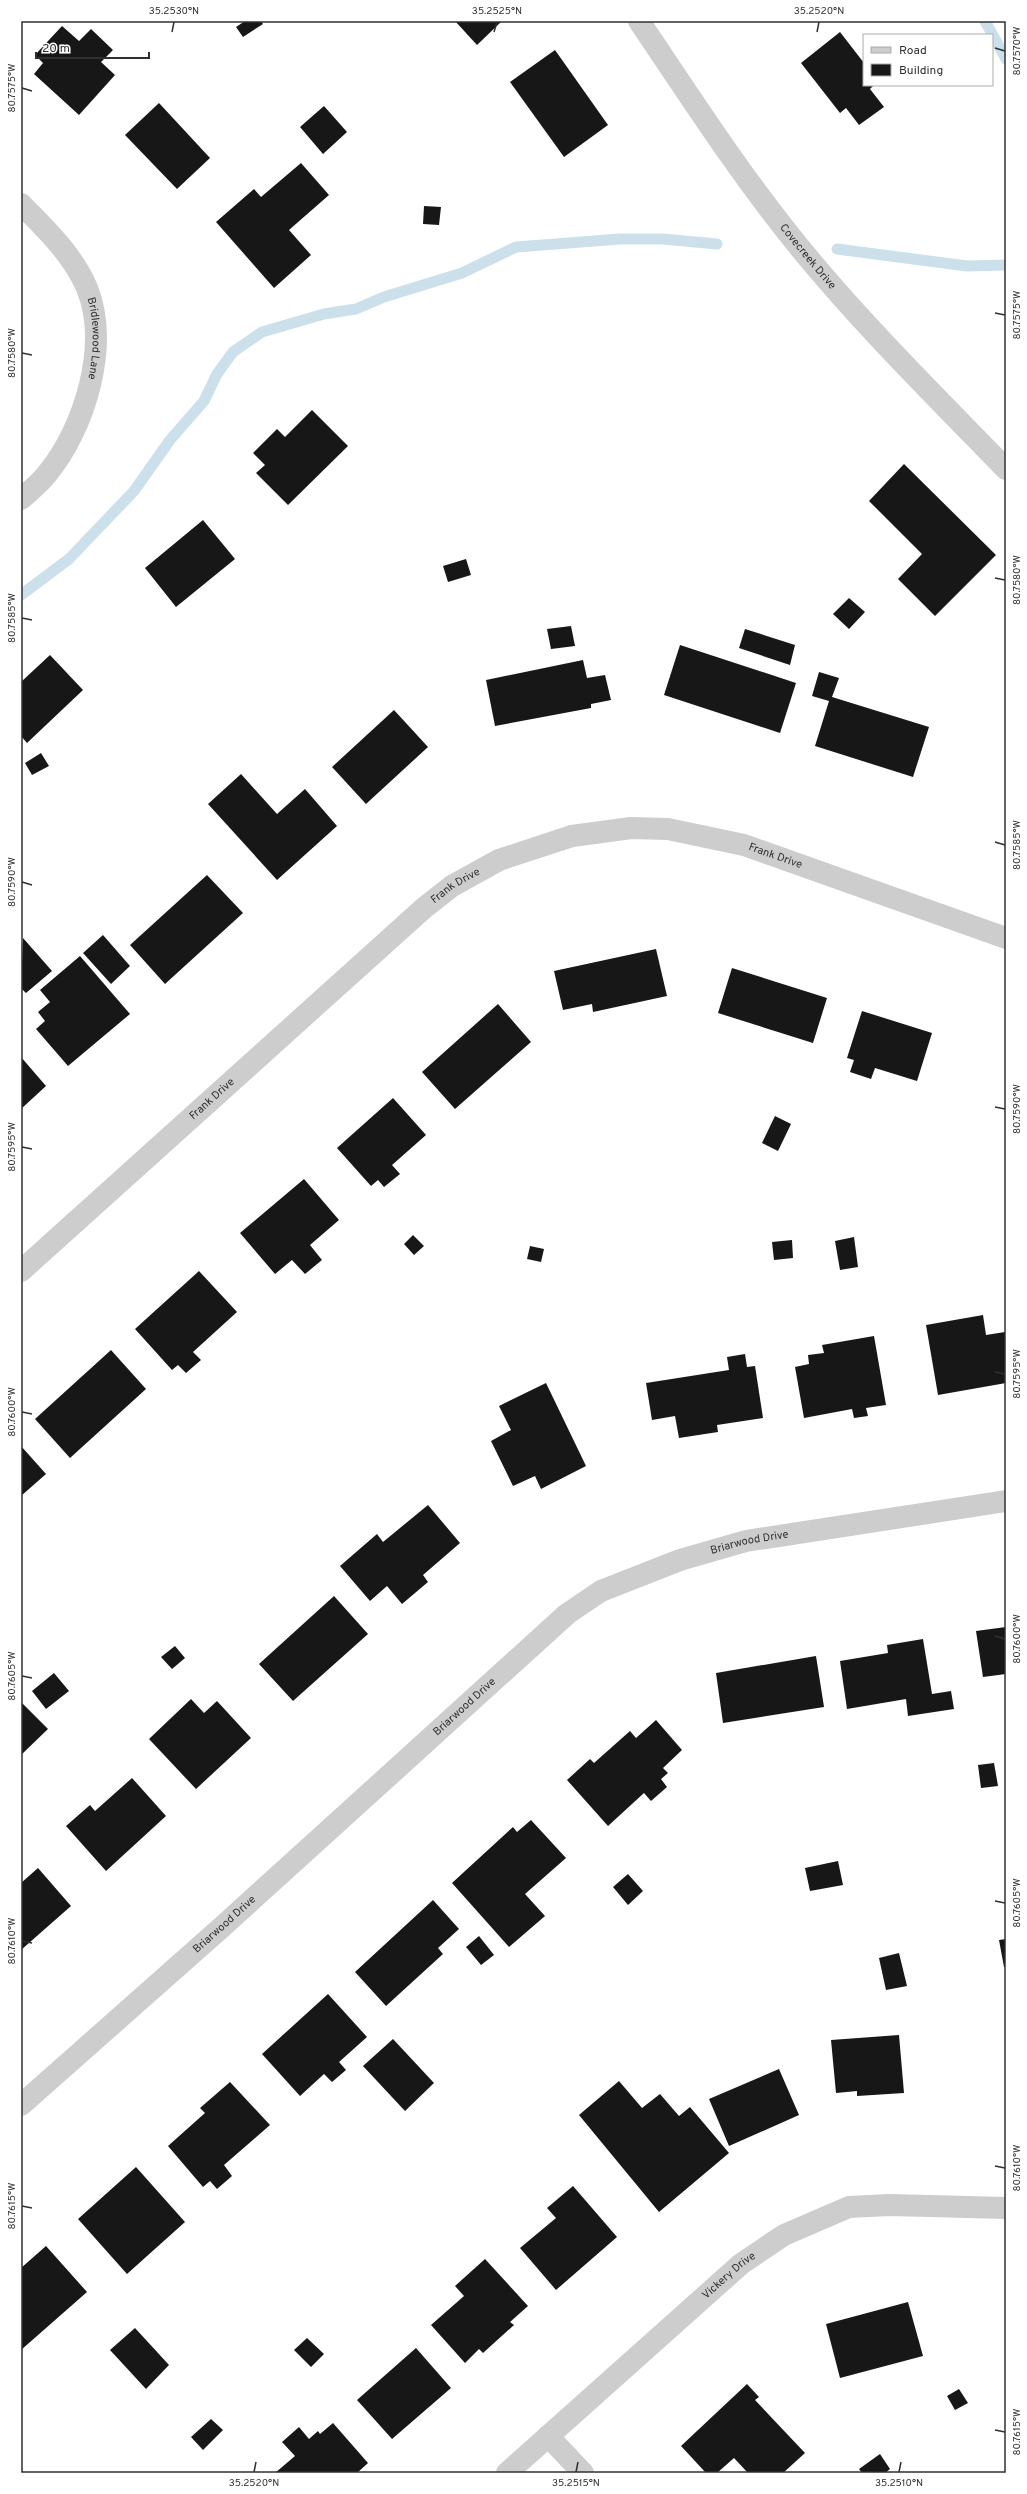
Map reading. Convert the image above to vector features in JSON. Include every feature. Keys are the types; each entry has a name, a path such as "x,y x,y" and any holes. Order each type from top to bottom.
{"street":[{"name":"Covecreek Drive","path":"640,21 717,138 800,247 880,340 1006,469"},
{"name":"Bridlewood Lane","path":"21,204 46,229 74,264 86,287 94,309 96,331 90,387 79,420 64,450 47,475 21,499"},
{"name":"Frank Drive","path":"21,1271 364,964 424,908 452,886 499,860 572,836 630,828 668,829 744,845 1006,938"},
{"name":"Briarwood Drive","path":"21,2104 228,1921 567,1614 601,1591 680,1560 746,1541 1006,1501"},
{"name":"Vickery Drive","path":"507,2473 741,2264 784,2235 849,2208 890,2205 1006,2208"},
{"path":"548,2436 583,2473"}],"building":[{"path":"245,21 261,21 263,24 243,37 236,27"},
{"path":"455,21 502,21 477,45"},
{"path":"62,26 79,41 91,29 113,50 101,62 115,75 79,115 34,74 43,63 35,55"},
{"path":"840,32 863,62 863,86 873,86 870,89 884,107 859,125 846,108 840,113 801,63"},
{"path":"555,50 608,125 564,157 510,82"},
{"path":"159,103 210,158 177,189 125,135"},
{"path":"324,106 347,132 323,154 300,127"},
{"path":"301,163 329,195 289,230 311,255 274,288 216,222 254,189 261,197"},
{"path":"424,206 441,207 439,225 423,224"},
{"path":"312,410 348,446 288,505 256,473 265,465 253,453 277,429 285,437"},
{"path":"904,464 996,555 935,616 898,579 922,554 869,501"},
{"path":"203,520 235,559 176,607 145,568"},
{"path":"466,559 471,575 448,582 443,566"},
{"path":"849,598 865,612 849,629 833,614"},
{"path":"571,626 575,646 551,649 547,629"},
{"path":"745,629 795,645 790,665 739,648"},
{"path":"680,645 796,683 780,733 664,695"},
{"path":"50,655 83,690 27,743 21,736 21,682"},
{"path":"583,660 587,678 605,675 611,700 591,704 591,708 495,726 486,680"},
{"path":"819,672 839,678 832,697 929,727 913,777 815,746 829,701 812,696"},
{"path":"394,710 428,747 366,804 332,767"},
{"path":"41,753 49,766 32,775 25,763"},
{"path":"241,774 277,814 305,789 337,826 277,880 208,804"},
{"path":"207,875 243,913 165,984 130,945"},
{"path":"103,935 130,966 111,984 83,953"},
{"path":"23,938 52,971 26,993 21,988"},
{"path":"656,949 667,996 593,1012 592,1004 563,1010 554,971"},
{"path":"80,956 130,1014 68,1066 36,1029 45,1021 38,1012 50,1002 40,990"},
{"path":"732,968 827,998 813,1043 718,1013"},
{"path":"498,1004 531,1042 455,1109 422,1072"},
{"path":"862,1011 932,1033 917,1081 875,1068 871,1079 850,1072 854,1060 847,1058"},
{"path":"21,1057 46,1086 21,1109"},
{"path":"393,1098 426,1135 392,1165 400,1174 384,1187 378,1180 371,1186 337,1148"},
{"path":"775,1116 791,1124 778,1151 762,1143"},
{"path":"304,1179 339,1220 310,1245 322,1260 305,1274 292,1260 275,1274 240,1233"},
{"path":"413,1235 424,1246 414,1255 404,1244"},
{"path":"854,1237 858,1267 840,1270 835,1241"},
{"path":"792,1240 793,1258 774,1260 772,1242"},
{"path":"530,1246 544,1249 541,1262 527,1259"},
{"path":"199,1271 237,1312 193,1352 201,1360 186,1373 178,1365 172,1370 135,1329"},
{"path":"983,1315 986,1335 1005,1332 1006,1383 938,1395 926,1325"},
{"path":"874,1336 886,1405 866,1408 868,1416 854,1418 852,1409 804,1418 795,1367 809,1364 808,1355 824,1353 822,1345"},
{"path":"111,1350 146,1389 70,1458 35,1419"},
{"path":"745,1354 747,1367 755,1366 763,1418 717,1425 718,1432 679,1438 675,1416 652,1420 646,1383 729,1370 727,1357"},
{"path":"546,1383 586,1466 541,1489 535,1476 513,1486 491,1441 511,1430 499,1406"},
{"path":"21,1446 46,1474 21,1496"},
{"path":"428,1505 460,1543 423,1575 428,1582 402,1604 387,1586 370,1601 340,1566 377,1534 383,1542"},
{"path":"334,1596 368,1634 293,1701 259,1664"},
{"path":"1006,1627 1006,1674 983,1677 976,1631"},
{"path":"923,1639 932,1694 951,1691 954,1709 908,1716 906,1699 847,1709 840,1661 888,1653 887,1645"},
{"path":"175,1646 185,1658 172,1669 161,1657"},
{"path":"816,1656 824,1707 723,1723 716,1673"},
{"path":"54,1673 69,1691 46,1709 32,1691"},
{"path":"191,1699 204,1713 217,1701 251,1738 196,1789 149,1739"},
{"path":"21,1702 48,1729 21,1755"},
{"path":"656,1720 682,1750 663,1768 668,1773 661,1779 667,1787 651,1801 644,1793 608,1826 567,1780 590,1759 594,1763 630,1731 636,1738"},
{"path":"994,1763 998,1786 981,1788 978,1765"},
{"path":"132,1778 166,1816 106,1871 66,1826 90,1805 95,1811"},
{"path":"531,1820 566,1858 525,1894 545,1916 509,1947 452,1883 513,1827 517,1832"},
{"path":"838,1861 843,1885 810,1891 805,1868"},
{"path":"38,1868 71,1906 21,1950 21,1883"},
{"path":"628,1874 643,1891 628,1905 613,1887"},
{"path":"433,1900 459,1929 438,1948 443,1954 386,2006 355,1972"},
{"path":"479,1936 494,1955 481,1965 466,1947"},
{"path":"1006,1939 1006,1967 1004,1967 999,1940"},
{"path":"899,1953 907,1986 886,1990 879,1958"},
{"path":"328,1994 367,2037 339,2062 346,2070 332,2082 324,2074 300,2096 262,2054"},
{"path":"899,2035 904,2093 857,2096 857,2091 836,2093 831,2040"},
{"path":"393,2039 434,2083 405,2111 363,2066"},
{"path":"779,2069 799,2115 729,2146 709,2099"},
{"path":"619,2081 642,2108 660,2094 679,2116 690,2107 729,2153 659,2212 579,2115"},
{"path":"230,2082 270,2125 224,2165 232,2176 217,2189 210,2181 203,2187 168,2146 205,2113 200,2108"},
{"path":"136,2167 185,2222 127,2274 78,2219"},
{"path":"573,2186 617,2237 556,2290 520,2248 556,2218 547,2208"},
{"path":"46,2246 87,2292 21,2350 21,2268"},
{"path":"485,2259 528,2306 510,2322 514,2325 483,2353 479,2349 465,2363 431,2325 464,2296 455,2286"},
{"path":"908,2302 923,2356 840,2378 826,2324"},
{"path":"135,2328 169,2365 146,2389 110,2350"},
{"path":"307,2338 324,2354 311,2367 294,2350"},
{"path":"416,2348 451,2388 392,2439 357,2400"},
{"path":"747,2384 759,2397 755,2400 805,2453 783,2473 748,2473 734,2458 717,2473 706,2473 681,2446"},
{"path":"959,2389 968,2403 955,2410 947,2396"},
{"path":"211,2419 223,2430 203,2450 191,2437"},
{"path":"333,2423 368,2463 357,2473 275,2473 295,2456 282,2442 299,2427 309,2439 318,2431 320,2434"},
{"path":"880,2454 890,2469 885,2473 862,2473 859,2469"}],"waterway":[{"path":"985,21 992,34"},
{"path":"993,35 1006,59"},
{"path":"21,595 69,559 134,491 170,440 204,401 217,374 233,352 262,332 324,314 356,309 384,297 462,273 516,247 620,239 663,239 717,244"},
{"path":"837,249 967,266 1006,265"}]}
